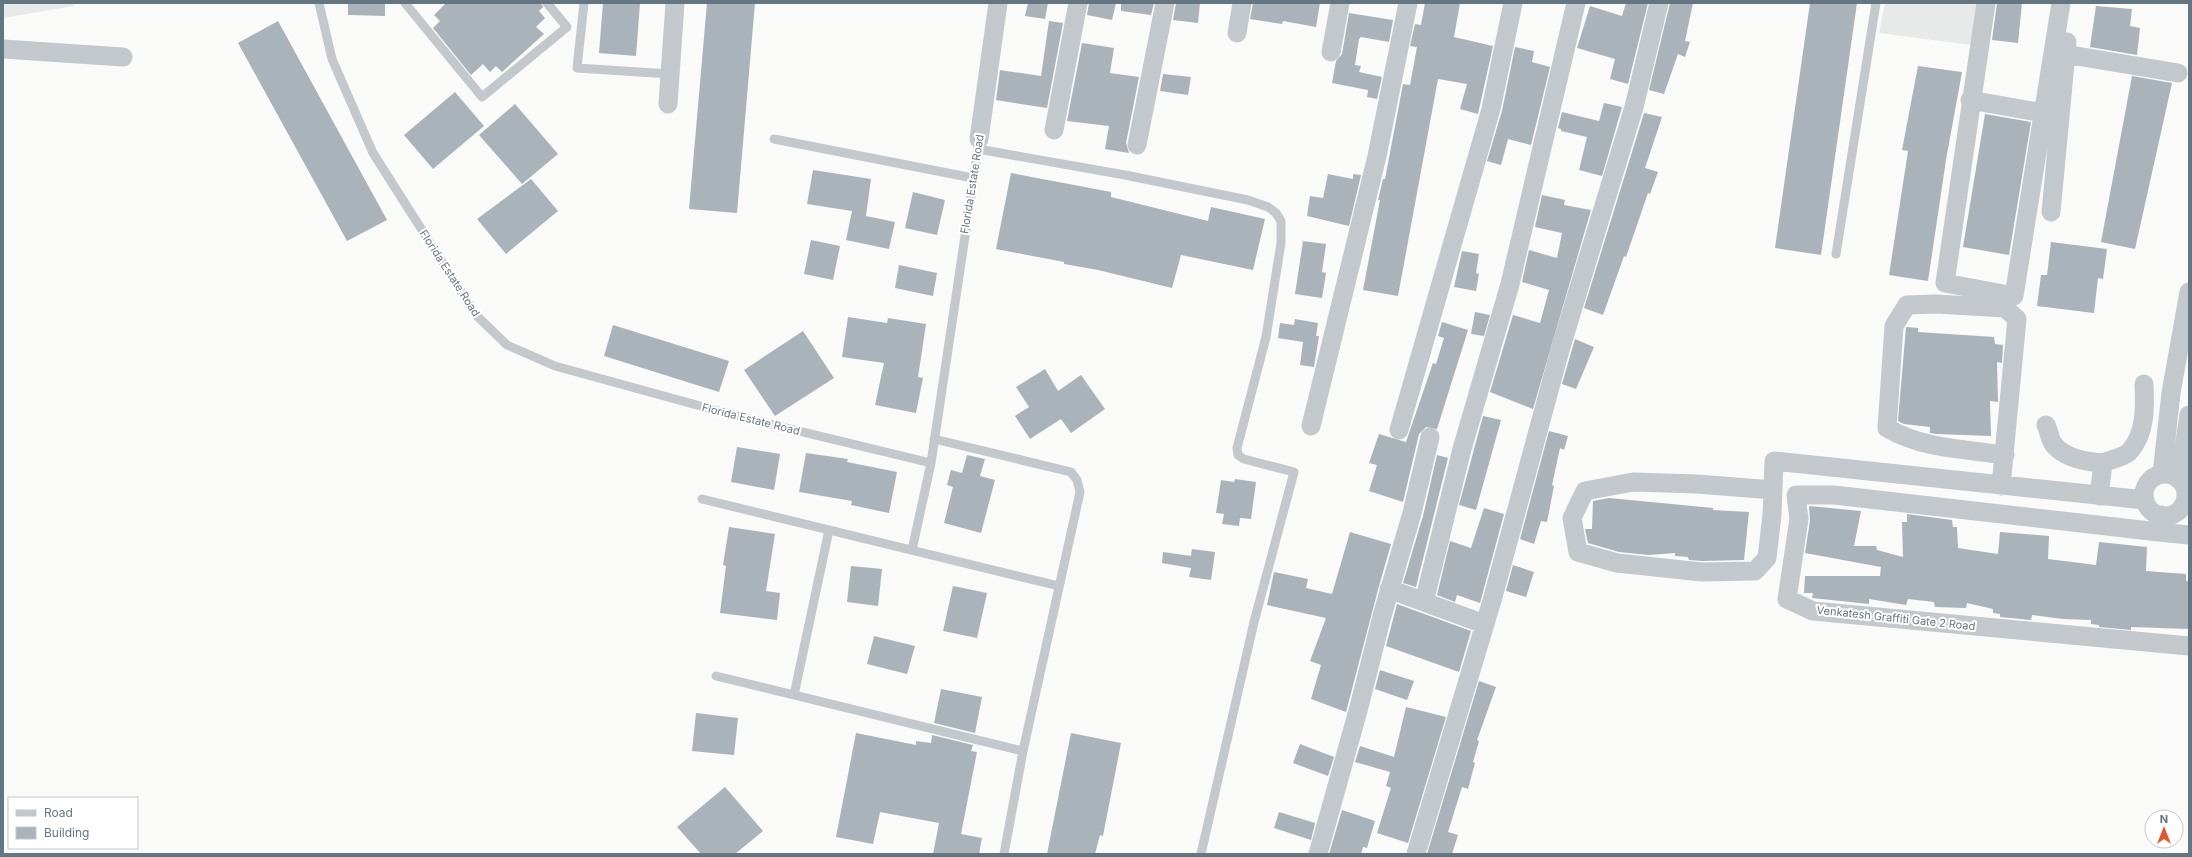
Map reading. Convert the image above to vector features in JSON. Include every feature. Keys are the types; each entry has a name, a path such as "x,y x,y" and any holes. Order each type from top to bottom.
{"street":[{"path":"668,104 675,3"},
{"name":"Florida Estate Road","path":"978,144 998,3"},
{"path":"1054,130 1078,3"},
{"path":"1137,145 1166,3"},
{"path":"1237,33 1242,3"},
{"path":"1331,52 1340,3"},
{"path":"1311,426 1377,156 1408,3"},
{"path":"1399,430 1491,109 1513,3"},
{"path":"1424,602 1462,449 1510,284 1576,3"},
{"path":"1416,854 1493,597 1560,350 1634,107 1659,3"},
{"path":"1986,3 1970,100 1945,283 2014,296 2061,3"},
{"path":"2051,212 2065,54 2074,3"},
{"path":"3,49 123,57"},
{"path":"2065,54 2178,73"},
{"path":"1970,100 2043,113"},
{"path":"2171,477 2171,393 2189,292"},
{"path":"2001,486 2005,455 2017,319 2005,308 1936,304 1907,306 1894,326 1887,428 1903,437 1923,444 2005,455"},
{"path":"2046,425 2054,445 2081,461 2103,463 2128,453 2142,429 2146,409 2144,384"},
{"path":"2171,477 2187,435 2189,415"},
{"path":"1318,854 1359,707 1389,589 1412,513 1430,437"},
{"path":"1773,490 1697,484 1633,482 1585,491 1572,518 1578,552 1618,563 1702,572 1755,571 1767,558 1773,490 1774,461 2145,500"},
{"path":"2099,496 2103,463"},
{"path":"2171,477 2183,485 2187,498 2179,510 2161,524 2145,500 2144,493 2149,480 2171,477"},
{"name":"Venkatesh Graffiti Gate 2 Road","path":"2189,535 2161,524 1834,495 1796,495 1799,519 1787,599 1813,611 2189,646"},
{"path":"1389,589 1484,624"}],"lane":[{"name":"Florida Estate Road","path":"319,3 332,59 373,153 476,314 507,345 555,366 733,415 931,463 978,144"},
{"path":"405,3 482,97 567,27 547,3"},
{"path":"584,3 577,68 670,74"},
{"path":"1836,254 1876,3"},
{"path":"774,139 973,178"},
{"path":"978,144 1248,200 1268,207 1276,213 1281,222 1281,243 1266,337 1237,448 1238,455 1244,459 1294,472 1254,622 1201,854"},
{"path":"934,439 1071,472 1077,480 1080,492 1023,751 1004,854"},
{"path":"912,550 931,463"},
{"path":"702,499 1059,586"},
{"path":"794,695 829,530"},
{"path":"716,676 1023,751"}],"shaded area":[{"path":"3,3 73,3 74,6 3,18"},
{"path":"1885,3 1979,3 1971,45 1879,33"}],"building":[{"path":"348,3 385,3 385,16 348,15"},
{"path":"446,3 541,3 543,7 539,11 545,18 536,27 544,34 502,72 496,66 490,72 483,64 471,75 433,28 440,21 434,15"},
{"path":"603,3 640,3 636,56 599,53"},
{"path":"707,3 755,3 737,213 689,209"},
{"path":"1028,3 1048,3 1045,19 1025,16"},
{"path":"1089,3 1116,3 1112,20 1087,15"},
{"path":"1121,3 1154,3 1151,15 1121,11"},
{"path":"1176,3 1200,3 1198,23 1173,20"},
{"path":"1253,3 1320,3 1316,27 1283,21 1282,24 1250,19"},
{"path":"1425,3 1460,3 1454,37 1493,46 1478,114 1460,109 1467,84 1438,79 1398,296 1363,290 1380,200 1378,200 1383,179 1385,179 1403,84 1410,85 1417,47 1410,46 1415,24 1421,25"},
{"path":"1626,3 1648,3 1628,84 1610,79 1615,59 1577,48 1590,6 1622,16"},
{"path":"1670,3 1693,3 1685,41 1690,42 1685,57 1678,54 1664,94 1649,90"},
{"path":"1810,3 1857,3 1821,255 1775,248"},
{"path":"1997,3 2022,3 2018,43 1992,40"},
{"path":"2096,6 2132,9 2130,26 2140,28 2137,55 2090,47"},
{"path":"1349,13 1393,20 1389,42 1361,37 1359,39 1355,65 1361,66 1359,72 1382,77 1377,99 1367,97 1368,90 1332,83 1336,61 1342,54"},
{"path":"278,21 387,220 347,241 238,43"},
{"path":"1049,21 1063,23 1047,108 996,100 1000,70 1041,76"},
{"path":"1082,43 1114,48 1110,73 1139,77 1126,143 1129,153 1105,149 1109,126 1067,121"},
{"path":"1515,47 1534,51 1532,62 1550,67 1531,145 1508,139 1501,165 1487,161 1502,111"},
{"path":"1918,66 1962,72 1946,160 1928,281 1889,275 1908,151 1902,150"},
{"path":"1163,74 1191,77 1188,95 1160,91"},
{"path":"2132,76 2172,83 2135,249 2101,242"},
{"path":"455,92 484,126 433,169 404,135"},
{"path":"1604,103 1622,107 1602,176 1579,170 1587,137 1561,131 1561,129 1558,128 1562,112 1599,121"},
{"path":"515,104 558,154 522,184 479,135"},
{"path":"1644,113 1662,117 1645,168 1658,172 1650,194 1648,193 1626,257 1624,256 1603,315 1584,308"},
{"path":"1985,114 2031,122 2009,255 1963,247"},
{"path":"813,170 871,179 866,216 895,222 889,249 846,240 852,211 807,204"},
{"path":"1011,173 1111,192 1111,197 1208,221 1211,207 1265,219 1253,270 1181,255 1172,288 1098,270 1064,264 1064,262 996,249"},
{"path":"1328,174 1353,179 1353,174 1361,175 1349,226 1307,216 1310,196 1323,198"},
{"path":"531,179 558,211 506,254 477,219"},
{"path":"913,192 945,200 937,235 905,228"},
{"path":"1542,195 1565,200 1564,205 1591,210 1533,409 1490,392 1513,315 1540,323 1549,290 1522,282 1529,250 1557,258 1562,233 1535,227"},
{"path":"811,240 840,246 833,280 804,274"},
{"path":"1303,241 1326,244 1322,272 1326,273 1322,298 1295,294"},
{"path":"2051,242 2107,249 2103,279 2098,278 2094,313 2037,306 2041,275 2047,275"},
{"path":"1462,251 1479,254 1476,273 1479,274 1476,291 1454,287"},
{"path":"899,265 937,273 933,296 895,288"},
{"path":"1475,312 1490,315 1484,336 1471,334"},
{"path":"848,317 887,323 888,318 926,324 918,377 923,378 916,413 875,405 884,363 842,357"},
{"path":"1295,319 1318,323 1316,336 1319,336 1314,367 1300,365 1303,342 1278,338 1280,323 1294,325"},
{"path":"1442,322 1468,330 1437,429 1426,427 1419,434 1403,502 1369,491 1377,465 1369,463 1379,434 1406,442 1433,363 1436,364 1444,338 1438,336"},
{"path":"613,325 729,361 719,392 604,356"},
{"path":"1906,327 1918,328 1918,332 1994,337 1995,344 2003,345 2002,363 1997,362 1998,402 1990,401 1991,436 1936,434 1930,433 1930,427 1904,424 1898,421"},
{"path":"803,331 834,378 775,416 744,370"},
{"path":"1575,339 1594,347 1576,389 1562,384"},
{"path":"1045,369 1058,391 1081,375 1105,409 1071,433 1061,419 1030,439 1015,416 1029,407 1016,387"},
{"path":"1483,416 1501,420 1476,510 1459,505"},
{"path":"1549,431 1568,436 1564,450 1560,448 1552,485 1554,486 1547,522 1541,521 1534,544 1520,539"},
{"path":"737,447 780,454 774,490 731,482"},
{"path":"806,453 848,459 847,462 897,472 889,513 851,505 852,501 799,492"},
{"path":"967,455 985,459 980,476 995,480 981,533 944,523 953,487 947,485 951,470 962,473"},
{"path":"1437,455 1448,458 1416,587 1403,583 1423,516"},
{"path":"1235,479 1256,482 1251,519 1240,518 1239,526 1222,524 1224,514 1216,513 1221,480 1234,482"},
{"path":"1609,498 1713,508 1713,510 1749,512 1744,560 1689,560 1688,557 1675,556 1675,553 1649,555 1619,552 1588,543 1585,529 1592,529 1593,501"},
{"path":"1809,506 1861,511 1854,546 1876,546 1877,550 1903,557 1902,522 1907,522 1907,514 1952,520 1953,527 1957,527 1958,548 1998,554 2000,532 2049,536 2048,559 2096,565 2099,542 2147,547 2146,571 2186,574 2186,581 2189,581 2189,629 2131,627 2131,630 2099,627 2099,625 2091,624 2091,620 2063,619 2032,615 2031,620 2000,617 2000,614 1993,613 1993,609 1967,603 1966,608 1935,607 1934,602 1908,599 1906,605 1869,599 1869,604 1812,598 1813,593 1804,593 1805,576 1880,576 1881,567 1805,553 1810,521"},
{"path":"1484,508 1504,514 1480,603 1457,595 1455,602 1437,595 1450,541 1471,548"},
{"path":"729,527 775,534 766,591 780,593 777,620 720,613 726,566 723,565"},
{"path":"1350,532 1391,544 1346,712 1311,699 1321,665 1310,661 1326,618 1267,605 1274,572 1308,579 1306,588 1332,594"},
{"path":"1192,549 1215,552 1211,580 1189,577 1191,568 1162,563 1163,552 1191,556"},
{"path":"1513,565 1534,572 1526,597 1506,591"},
{"path":"851,566 882,569 878,606 847,602"},
{"path":"953,586 987,593 977,638 943,631"},
{"path":"1397,604 1471,631 1459,672 1386,646"},
{"path":"874,636 915,646 907,674 867,664"},
{"path":"1380,670 1414,681 1407,700 1375,689"},
{"path":"1479,681 1496,687 1477,740 1479,741 1473,762 1475,763 1468,789 1462,787 1448,832 1458,835 1452,854 1427,854"},
{"path":"941,689 982,697 975,733 934,723"},
{"path":"1406,707 1446,717 1408,843 1377,833 1391,788 1386,786 1390,772 1355,762 1360,746 1394,757"},
{"path":"696,713 738,718 734,755 692,751"},
{"path":"856,733 916,745 916,741 931,743 932,735 973,745 971,751 977,752 961,834 982,838 979,854 933,854 939,823 880,812 873,844 836,837"},
{"path":"1071,733 1121,743 1103,836 1100,835 1095,854 1047,854"},
{"path":"1300,744 1334,757 1328,776 1293,763"},
{"path":"725,787 763,831 735,854 701,854 677,827"},
{"path":"1342,810 1375,821 1367,848 1363,847 1361,854 1329,854"},
{"path":"1279,812 1315,823 1311,840 1274,828"}]}
